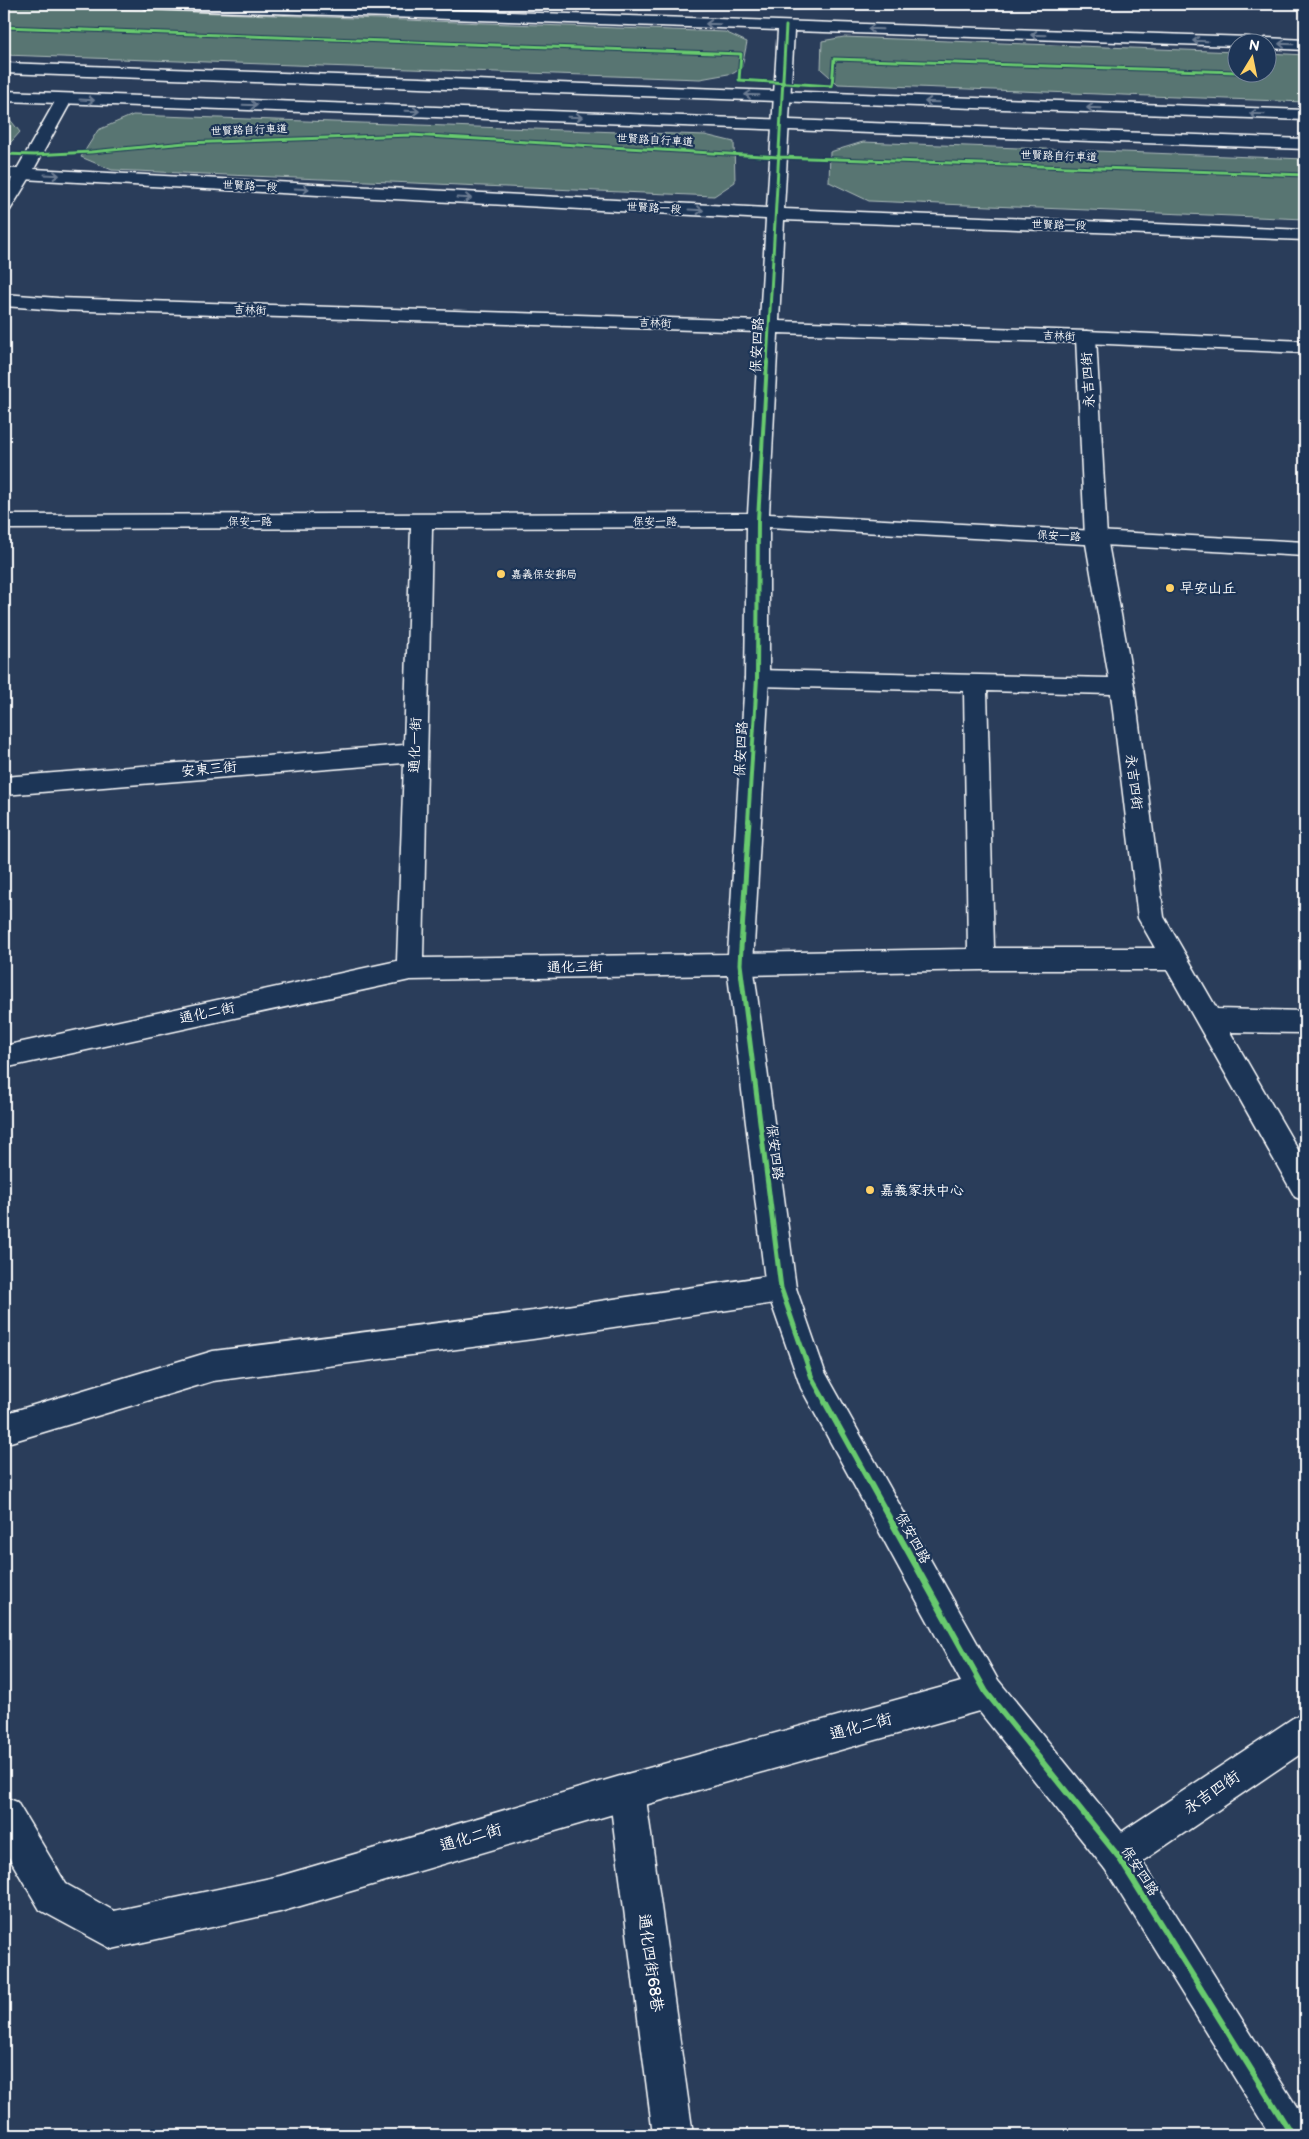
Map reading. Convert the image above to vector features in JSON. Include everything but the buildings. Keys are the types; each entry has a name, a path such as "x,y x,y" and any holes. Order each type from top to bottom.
{"street":[{"path":"148,4 1226,41"},
{"name":"保安四路","path":"786,26 758,520 756,678 740,964 781,1288 812,1378 986,1692 1118,1856 1292,2135"},
{"path":"1276,43 1305,44"},
{"path":"4,68 1305,115"},
{"path":"4,96 1305,144"},
{"path":"4,206 65,98"},
{"name":"世賢路一段","path":"4,173 776,214 1305,235"},
{"name":"吉林街","path":"4,300 769,327 1086,336 1305,347"},
{"name":"永吉四街","path":"1086,336 1096,538 1122,686 1151,918 1305,1188"},
{"name":"保安一路","path":"4,522 758,520 1305,549"},
{"name":"通化一街","path":"410,969 422,521"},
{"path":"756,678 1122,686"},
{"path":"974,682 982,959"},
{"name":"安東三街","path":"4,786 415,753"},
{"name":"通化三街","path":"410,969 982,959 1174,959"},
{"name":"通化二街","path":"4,1056 410,969"},
{"path":"1209,1020 1305,1022"},
{"path":"4,1428 213,1366 533,1325 781,1288"},
{"name":"通化二街","path":"4,1815 53,1897 112,1930 280,1894 627,1792 986,1692"},
{"name":"永吉四街","path":"1118,1856 1305,1730"},
{"name":"通化四街68巷","path":"627,1792 673,2135"}],"green space":[{"path":"4,5 725,32 747,42 742,67 734,73 700,79 4,55"},
{"path":"844,37 1226,52 1226,82 1276,82 1276,53 1305,55 1305,102 838,84 821,69 822,41"},
{"path":"4,115 8,117 20,132 4,150"},
{"path":"133,115 705,135 734,142 735,182 714,196 112,170 81,157 98,130"},
{"path":"863,142 1305,159 1305,219 869,201 829,182 830,152"}],"cycle path":[{"path":"786,26 758,520 757,678 740,964 781,1288 812,1378 986,1692 1118,1856 1292,2135"},
{"path":"4,27 741,54 739,80 832,86 834,59 1226,72"},
{"name":"世賢路自行車道","path":"4,154 34,155 91,152 185,143 411,135 779,157 1305,175"}],"place":[{"name":"嘉義保安郵局","path":"501,574"},
{"name":"早安山丘","path":"1170,588"},
{"name":"嘉義家扶中心","path":"870,1190"}]}
